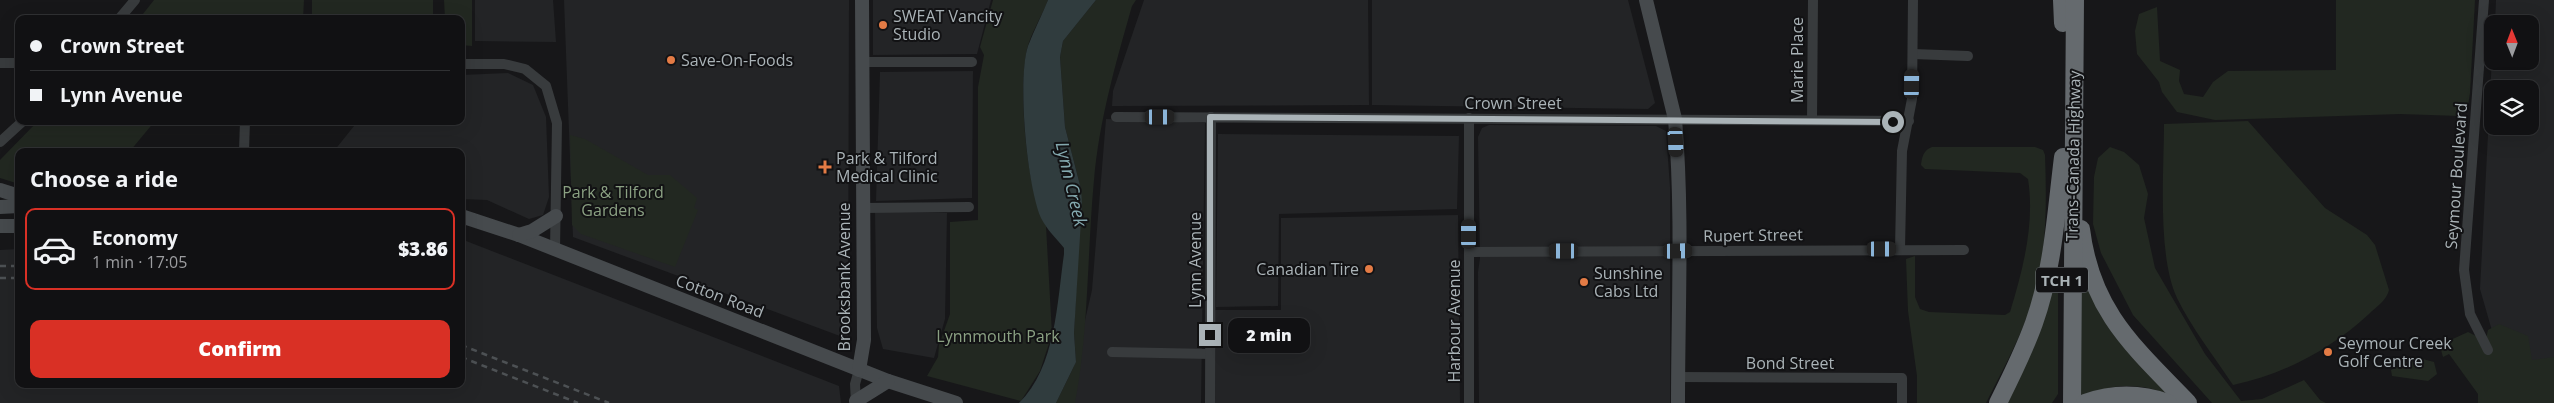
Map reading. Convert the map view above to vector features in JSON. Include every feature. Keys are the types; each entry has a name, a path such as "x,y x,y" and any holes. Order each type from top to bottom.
{"highway":[{"path":"2062,0 2069,23"},
{"path":"2069,23 2076,0"},
{"name":"Trans-Canada Highway","path":"2061,403 2068,158 2069,23"},
{"path":"1998,403 2027,341 2044,287 2068,158"},
{"path":"2068,158 2083,247 2097,292 2111,318 2131,344 2188,403"},
{"name":"Trans-Canada Highway","path":"2068,158 2072,403"},
{"path":"2092,400 2142,396 2168,403"}],"main road":[{"name":"Brooksbank Avenue","path":"859,370 864,340 862,0"},
{"path":"1646,0 1675,119 1679,180 1678,403"},
{"path":"0,190 15,195"},
{"path":"0,207 15,206"},
{"path":"519,235 556,216"},
{"name":"Cotton Road","path":"465,220 519,235 859,370 956,403"},
{"path":"0,226 15,226"},
{"path":"856,402 888,381"}],"street":[{"path":"122,15 135,0"},
{"name":"Marie Place","path":"1812,120 1813,0"},
{"path":"1900,249 1902,151 1909,121 1913,54 1913,0"},
{"name":"Seymour Boulevard","path":"2484,0 2464,270 2470,314 2488,350"},
{"path":"1913,54 1968,56"},
{"path":"862,62 972,62"},
{"path":"0,63 15,63"},
{"path":"465,64 504,64 525,69 546,86 557,123 555,250"},
{"name":"Crown Street","path":"1116,117 1909,121"},
{"name":"Lynn Avenue","path":"1210,117 1210,403"},
{"name":"Harbour Avenue","path":"1469,118 1470,403"},
{"path":"0,142 19,125"},
{"path":"244,148 245,125"},
{"path":"862,208 969,207"},
{"name":"Rupert Street","path":"1469,252 1964,250"},
{"path":"1112,352 1210,354"},
{"name":"Brooksbank Avenue","path":"856,402 855,384 859,370"},
{"name":"Bond Street","path":"1678,377 1902,378 1902,403"}],"shaded area":[{"path":"475,0 553,0 556,42 475,41"},
{"path":"564,0 849,0 848,339 573,237"},
{"path":"873,0 991,0 977,54 873,55"},
{"path":"1144,0 1368,0 1369,105 1112,106 1113,91"},
{"path":"1372,0 1628,0 1655,103 1648,109 1372,105"},
{"path":"2496,0 2554,0 2554,393 2511,397 2480,289 2488,135 2539,135 2539,80 2491,80 2491,70 2539,70 2539,15 2495,15"},
{"path":"973,71 972,198 876,201 880,72"},
{"path":"508,73 533,85 546,117 549,197 543,215 529,219 487,200 465,199 465,148 336,148 355,125 465,125 465,75"},
{"path":"1106,119 1205,123 1201,403 1066,403 1092,290"},
{"path":"1489,125 1656,126 1666,131 1670,187 1670,403 1479,403 1478,272 1480,258 1478,137 1482,128"},
{"path":"1218,134 1459,136 1457,209 1279,214 1278,306 1216,307"},
{"path":"875,212 947,213 945,319 934,358 883,349 877,328"},
{"path":"1458,215 1460,403 1215,403 1215,310 1281,310 1281,218"},
{"path":"465,241 839,386 841,403 0,403 0,250 15,249 15,388 465,388"}],"green space":[{"path":"154,0 304,0 303,15 142,15"},
{"path":"312,0 433,0 433,15 312,15"},
{"path":"444,0 472,0 472,46 465,45 465,15 445,15"},
{"name":"Lynnmouth Park","path":"993,0 1048,0 1027,49 1023,89 1026,139 1033,189 1046,226 1052,334 1040,371 1021,401 927,376 938,357 939,345 950,314 950,222 978,220 978,87 984,55 980,47"},
{"path":"1096,0 1136,0 1132,6 1114,70 1096,158 1083,347 1075,403 1056,403 1076,362 1074,333 1081,189 1065,127 1060,57 1063,41"},
{"path":"2336,0 2475,0 2470,93 2468,106 2460,116 2400,114 2215,120 2177,112 2162,92 2159,82 2137,54 2135,31 2139,14 2157,7 2160,61 2180,70 2179,81 2184,94 2203,97 2213,82 2228,71 2336,70"},
{"path":"2248,121 2325,208 2367,235 2375,245 2389,290 2384,300 2369,314 2323,349 2289,367 2233,385 2189,320 2177,298 2171,280 2164,237 2164,124"},
{"path":"34,125 152,125 132,148 15,148 15,183 0,178 0,160"},
{"name":"Park & Tilford Gardens","path":"570,135 585,139 648,175 670,175 697,198 694,208 698,210 675,267 581,234 572,225"},
{"path":"1932,147 2035,147 2043,150 2045,155 2045,217 2039,277 2023,328 1986,403 1917,403 1917,376 1908,311 1906,259 1915,256 1915,297 1920,309 1929,312 2005,315 2010,312 2023,263 2029,230 2030,196 2028,179 2020,173 1925,169 1921,165 1923,156"},
{"path":"2110,147 2124,152 2139,165 2148,194 2144,218 2155,268 2205,354 2241,401 2262,399 2304,380 2320,400 2326,403 2212,403 2133,315 2101,253 2093,224 2094,177 2098,158"},
{"path":"2078,265 2177,397 2151,389 2127,386 2103,390 2077,400"},
{"path":"2053,266 2058,266 2058,394 2052,403 2003,403"},
{"path":"2499,324 2528,336 2532,360 2554,357 2554,403 2478,403 2478,394 2449,354 2443,357 2441,350 2444,343 2468,332 2476,336 2484,348 2488,330"},
{"path":"2415,357 2434,362 2437,374 2428,381 2392,376 2391,370"}],"water":[{"name":"Lynn Creek","path":"1048,0 1096,0 1063,41 1060,57 1065,127 1081,189 1082,204 1074,333 1076,362 1056,403 1019,403 1041,371 1048,353 1053,333 1064,254 1064,248 1041,218 1036,203 1025,132 1023,82 1025,62 1028,46"}],"railway":[{"path":"0,266 15,266"},
{"path":"0,278 15,278"},
{"path":"465,347 609,403"},
{"path":"465,359 578,403"}],"place":[{"name":"SWEAT Vancity Studio","path":"883,25"},
{"name":"Save-On-Foods","path":"671,60"},
{"name":"Park & Tilford Medical Clinic","path":"825,167"},
{"name":"Canadian Tire","path":"1369,269"},
{"name":"Sunshine Cabs Ltd","path":"1584,282"},
{"name":"Seymour Creek Golf Centre","path":"2328,352"}],"route":[{"path":"1210,335 1210,117 1893,122"}]}
